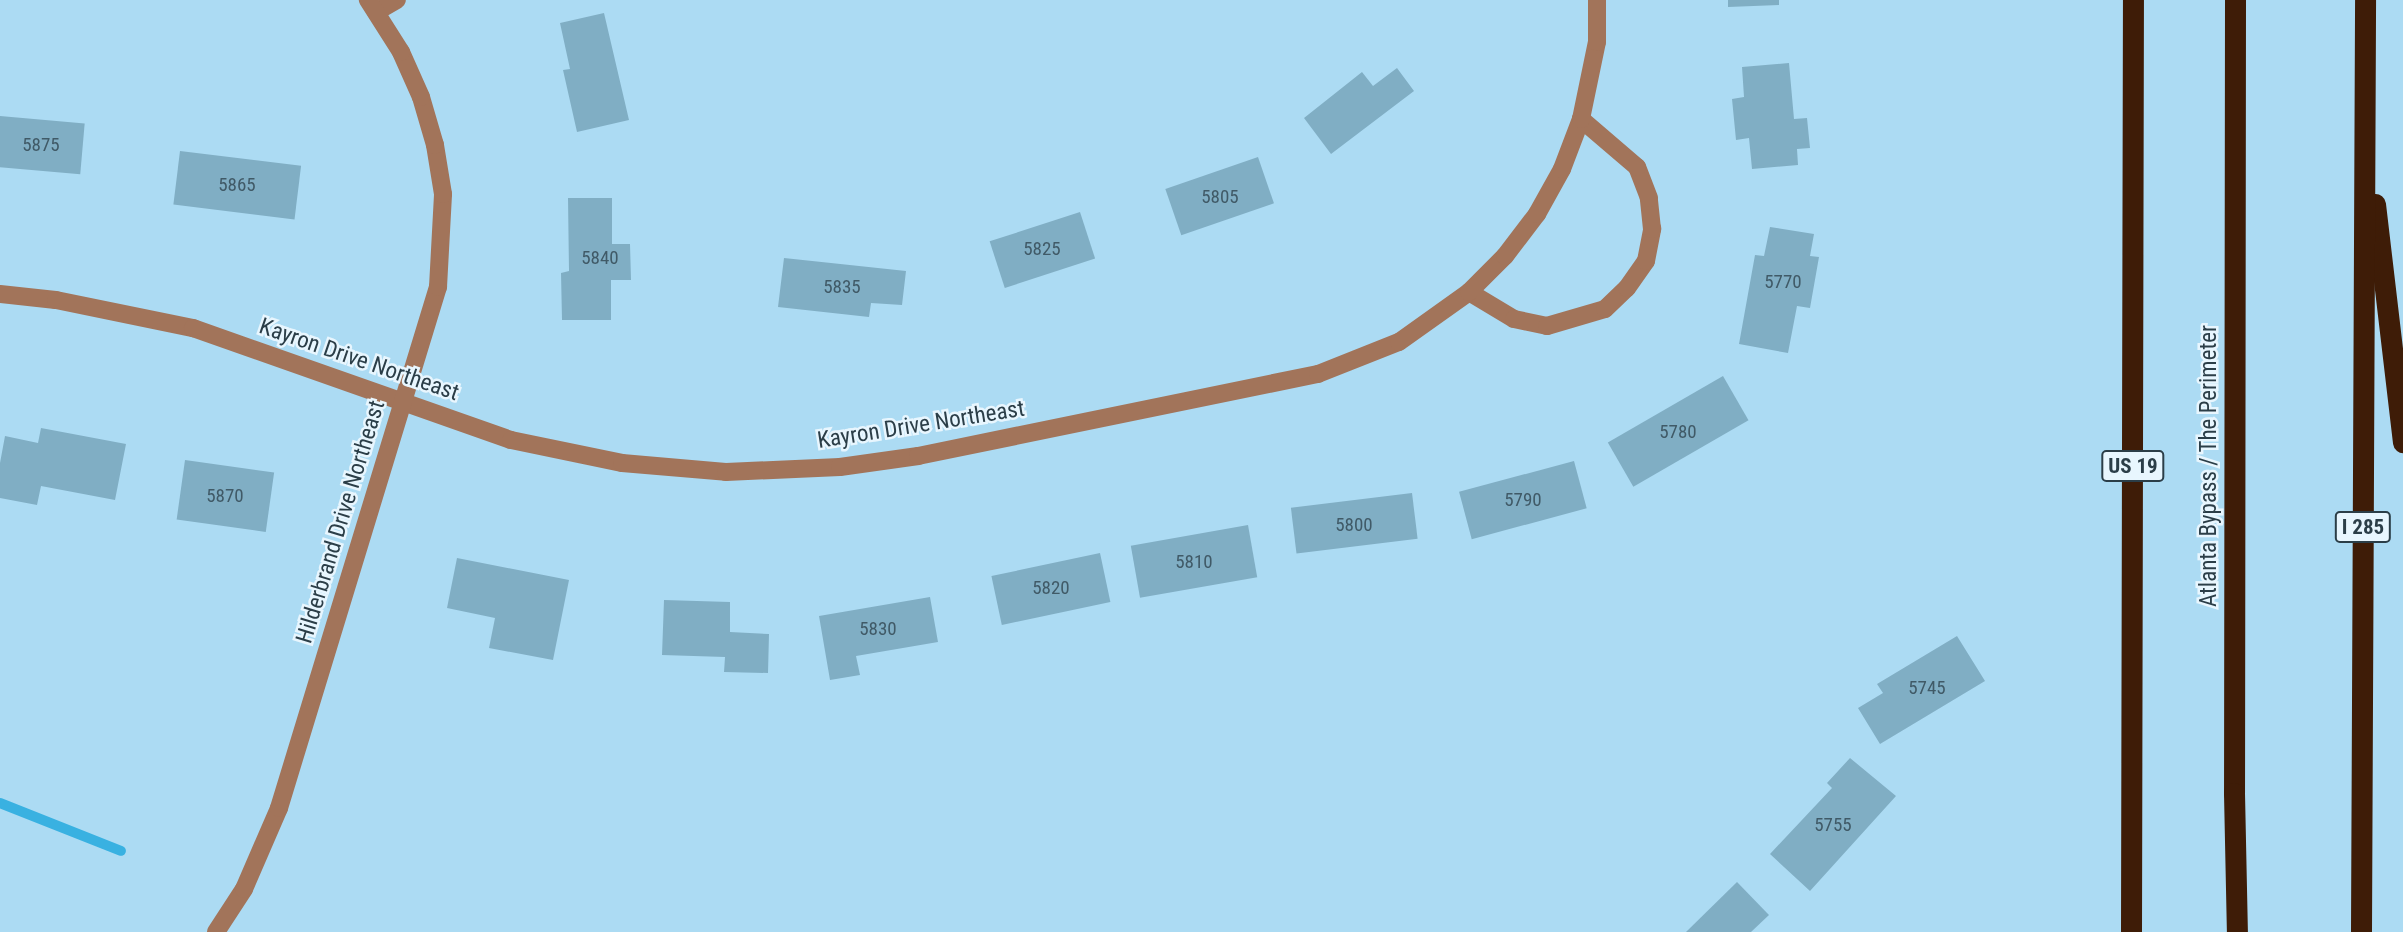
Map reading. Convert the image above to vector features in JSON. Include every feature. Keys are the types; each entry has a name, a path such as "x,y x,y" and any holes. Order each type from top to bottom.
{"highway":[{"name":"US 19","path":"2131,932 2133,0"},
{"name":"Atlanta Bypass / The Perimeter","path":"2235,0 2234,793 2237,932"},
{"name":"I 285","path":"2361,932 2365,0"},
{"path":"2364,122 2398,380 2403,442"}],"street":[{"path":"372,6 397,0"},
{"name":"Kayron Drive Northeast","path":"0,294 57,300 193,328 511,440 622,463 726,472 840,467 918,456 1318,374 1399,342 1469,292 1505,256 1537,214 1562,169 1581,119 1597,42 1597,0"},
{"name":"Hilderbrand Drive Northeast","path":"216,932 244,889 279,808 438,287 443,194 435,145 421,97 401,52 372,6"},
{"path":"1469,292 1514,319 1547,327 1605,309 1628,288 1646,261 1651,218 1649,198 1637,167 1581,119"}],"building":[{"path":"1728,0 1779,0 1779,5 1728,7"},
{"path":"604,13 629,120 577,132 563,70 570,69 560,23"},
{"path":"1789,63 1794,119 1807,118 1810,148 1797,149 1798,165 1752,169 1749,138 1736,140 1732,99 1744,97 1742,67"},
{"path":"1397,68 1414,91 1331,154 1304,118 1362,72 1373,86"},
{"path":"0,116 85,123 80,174 0,167"},
{"path":"180,151 301,166 295,219 173,205"},
{"path":"1258,157 1274,203 1181,235 1165,189"},
{"path":"568,198 612,198 612,244 630,244 631,280 611,280 611,320 562,320 561,273 569,271"},
{"path":"1080,212 1095,259 1005,288 990,241"},
{"path":"1770,227 1814,234 1810,256 1819,257 1810,308 1797,306 1788,353 1739,344 1755,255 1764,256"},
{"path":"784,258 906,271 902,305 871,303 869,317 778,307"},
{"path":"1723,376 1748,420 1633,487 1608,442"},
{"path":"41,428 126,444 115,500 41,486 37,505 0,498 0,463 5,436 38,443"},
{"path":"185,460 274,473 266,532 177,519"},
{"path":"1574,461 1587,508 1472,539 1459,492"},
{"path":"1412,493 1418,539 1297,554 1291,508"},
{"path":"1248,525 1257,577 1140,598 1131,546"},
{"path":"1100,553 1110,602 1002,625 991,576"},
{"path":"457,558 569,580 553,660 489,648 495,618 447,608"},
{"path":"930,597 938,642 856,656 860,675 830,680 819,616"},
{"path":"664,600 730,602 730,632 769,634 768,673 724,672 725,657 662,655"},
{"path":"1957,636 1985,681 1880,744 1858,708 1883,693 1877,684"},
{"path":"1850,758 1896,796 1810,891 1770,854 1832,788 1827,783"},
{"path":"1737,882 1769,915 1751,932 1686,932"}],"waterway":[{"path":"0,803 121,851"}]}
